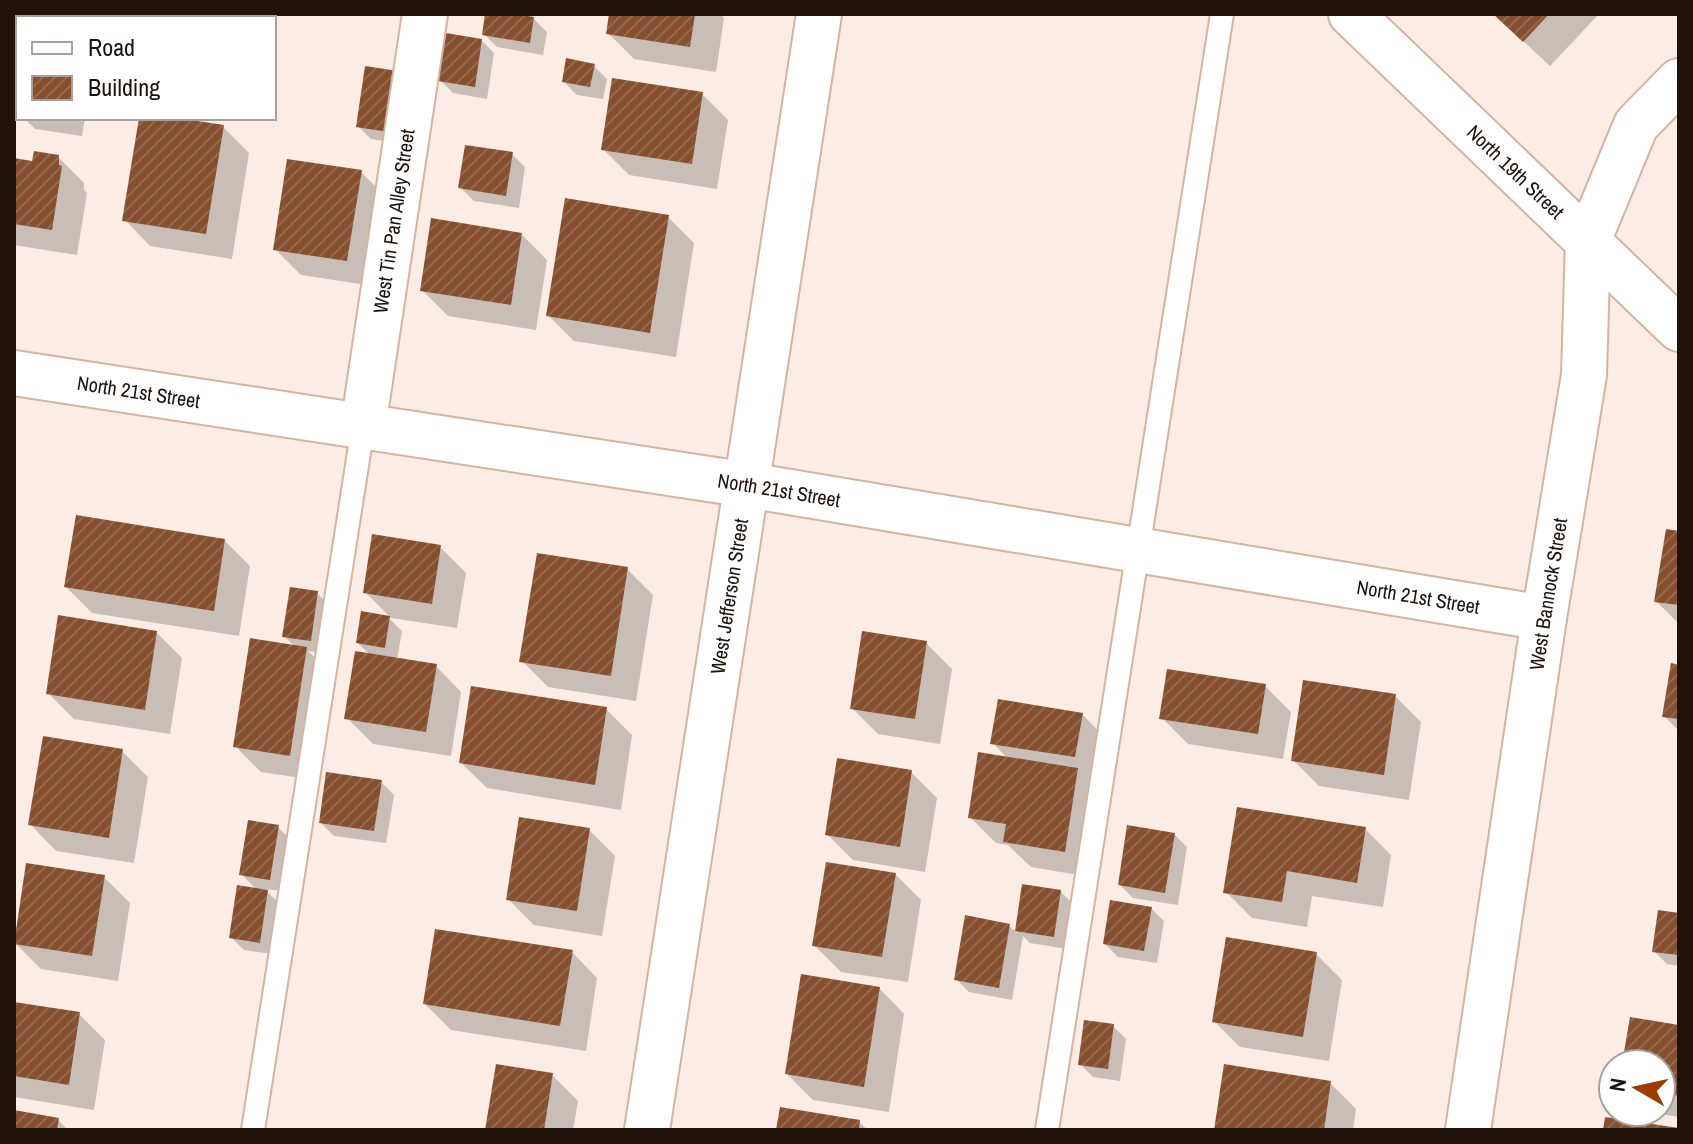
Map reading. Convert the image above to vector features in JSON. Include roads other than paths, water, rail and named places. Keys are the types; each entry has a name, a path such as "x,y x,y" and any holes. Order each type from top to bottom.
{"street":[{"name":"West Tin Pan Alley Street","path":"363,427 425,14"},
{"name":"West Jefferson Street","path":"647,1130 819,14"},
{"name":"North 19th Street","path":"1351,14 1679,329"},
{"name":"West Bannock Street","path":"1468,1130 1544,618 1584,375 1588,241 1636,125 1679,81"},
{"name":"North 21st Street","path":"14,373 748,485 1544,618"}],"lane":[{"path":"1047,1130 1222,14"},
{"path":"253,1130 363,427"}]}
